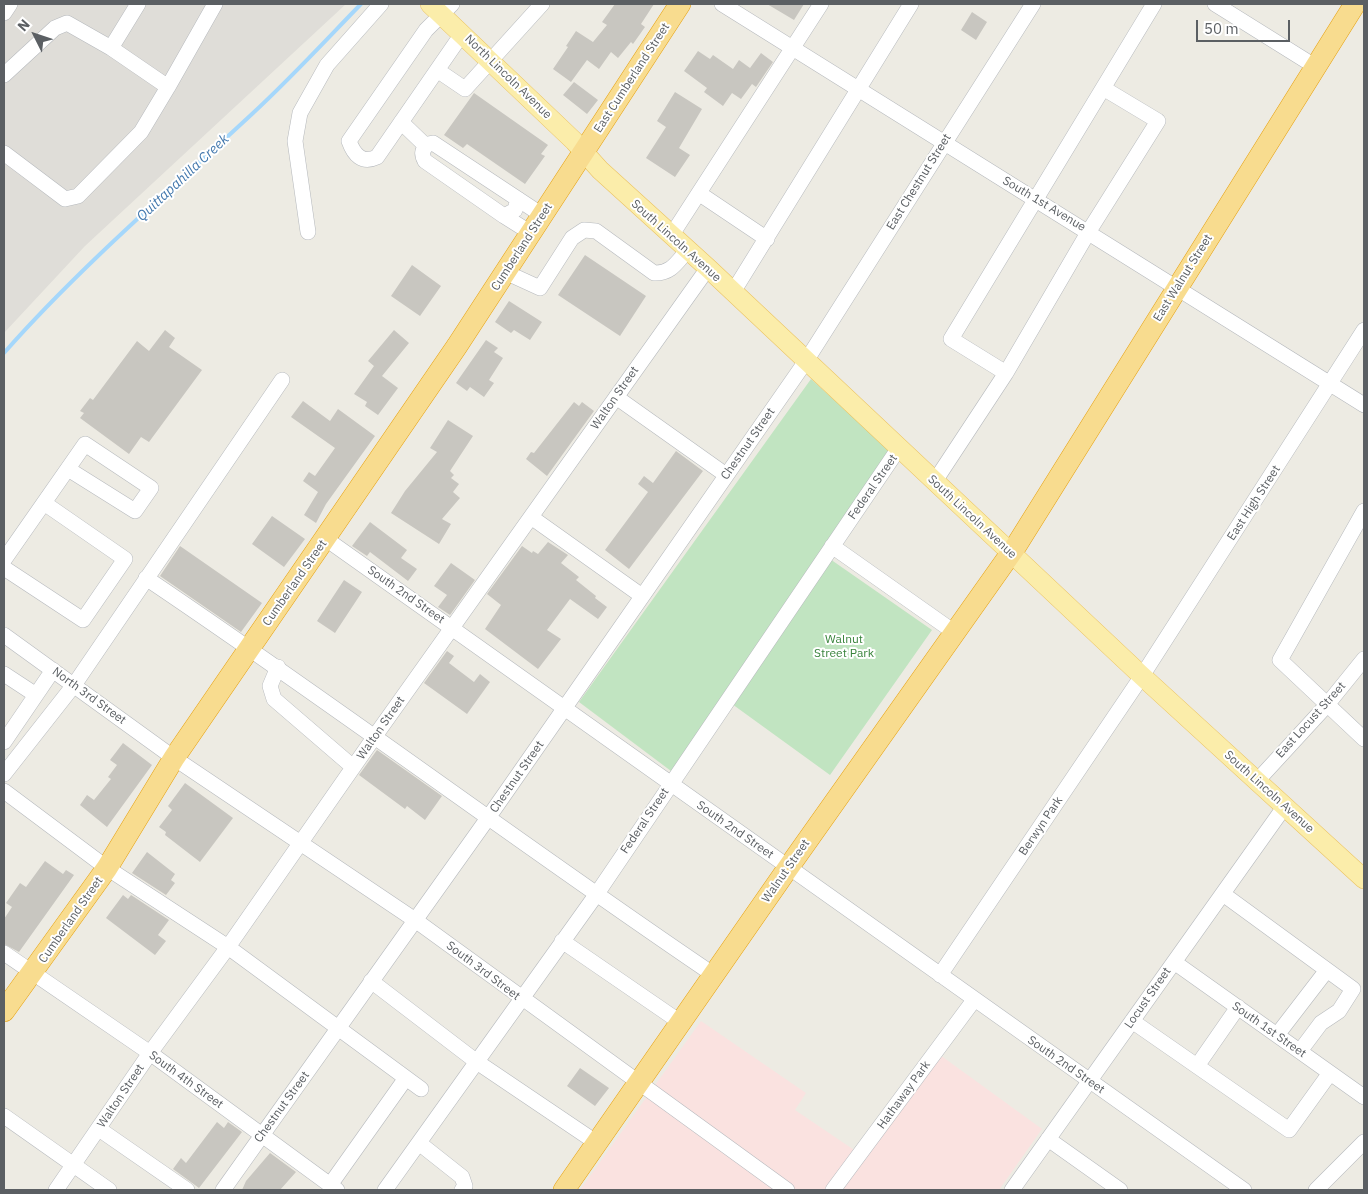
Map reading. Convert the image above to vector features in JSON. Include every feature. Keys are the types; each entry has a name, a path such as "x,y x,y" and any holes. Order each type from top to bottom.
{"highway":[{"name":"East Cumberland Street","path":"584,152 680,4"},
{"name":"East Walnut Street","path":"1011,553 1355,4"},
{"name":"Cumberland Street","path":"4,1011 108,868 174,758 326,539 584,152"},
{"name":"Walnut Street","path":"564,1190 788,868 1011,553"}],"main road":[{"name":"North Lincoln Avenue","path":"441,7 462,34 584,152"},
{"name":"South Lincoln Avenue","path":"584,152 600,170 708,268 1142,676 1364,879"}],"street":[{"path":"4,13 10,4"},
{"path":"111,48 138,4"},
{"path":"4,153 65,199 78,196 140,132 215,4"},
{"path":"308,232 294,141 300,113 327,65 382,4"},
{"path":"437,70 465,89 542,4"},
{"name":"South 1st Avenue","path":"722,4 1089,231 1364,405"},
{"path":"672,236 821,4"},
{"path":"732,292 767,239 910,4"},
{"name":"East Chestnut Street","path":"806,361 1033,4"},
{"path":"1006,373 951,339 1154,4"},
{"path":"1225,6 1316,68"},
{"path":"441,7 350,141 353,152 359,158 369,160 377,157 462,34"},
{"path":"4,75 55,28 67,23 111,48 168,87"},
{"path":"935,482 1006,373 1089,231 1158,121 1103,88"},
{"path":"401,122 426,146"},
{"path":"531,233 425,161 422,155 426,146 433,143 542,215"},
{"path":"700,194 767,239"},
{"path":"504,216 515,210 518,199"},
{"path":"505,272 540,288 572,238 584,230 596,231 654,273 663,273 670,270 688,250"},
{"name":"Walton Street","path":"56,1190 100,1129 150,1053 228,948 353,767 708,268"},
{"name":"East High Street","path":"1142,676 1364,330"},
{"name":"Chestnut Street","path":"223,1190 261,1134 338,1030 488,818 806,361"},
{"path":"4,774 74,685 282,380"},
{"path":"616,397 726,475"},
{"path":"4,560 85,444 151,488 135,511 68,469"},
{"name":"Federal Street","path":"385,1190 596,895 899,448"},
{"path":"4,568 83,620 124,559 44,502"},
{"path":"1364,511 1280,660 1326,706 1364,739"},
{"path":"531,517 642,596"},
{"name":"South 2nd Street","path":"326,539 1244,1190"},
{"path":"832,546 954,632"},
{"path":"146,578 278,667 596,895 714,975"},
{"name":"North 3rd Street","path":"4,634 174,758"},
{"name":"East Locust Street","path":"1257,781 1326,706 1364,659"},
{"path":"278,667 270,686 274,699 353,767"},
{"path":"4,742 53,670"},
{"path":"4,676 36,695"},
{"name":"Berwyn Park","path":"940,975 1142,676"},
{"name":"South 3rd Street","path":"174,758 415,920 521,999 787,1190"},
{"path":"4,791 108,868 228,948 421,1089"},
{"name":"Locust Street","path":"1015,1189 1048,1138 1285,806"},
{"path":"1223,894 1353,989 1339,1010 1321,1023 1300,1052"},
{"path":"562,941 680,1022"},
{"name":"South 4th Street","path":"4,953 32,974 150,1053 333,1188"},
{"name":"South 1st Street","path":"1174,962 1364,1097"},
{"path":"1277,1036 1327,970"},
{"path":"371,981 477,1062 597,1143"},
{"name":"Hathaway Park","path":"833,1190 974,1000"},
{"path":"1196,1066 1238,1007"},
{"path":"1132,1021 1289,1130 1330,1073"},
{"path":"333,1188 406,1078"},
{"path":"4,1116 75,1164 109,1190"},
{"path":"100,1129 187,1190"},
{"path":"1048,1138 1120,1190"},
{"path":"1316,1190 1364,1142"},
{"path":"419,1143 449,1165 463,1185"}],"shaded area":[{"path":"4,4 346,4 85,246 4,333"},
{"path":"701,1021 806,1093 795,1110 863,1156 940,1055 1042,1129 999,1190 580,1190"}],"green space":[{"path":"811,379 894,454 671,771 579,702"},
{"name":"Walnut Street Park","path":"830,559 932,630 830,775 732,704"}],"building":[{"path":"615,4 654,4 641,24 645,27 633,44 631,42 618,58 611,52 599,69 587,60 571,82 553,69 576,31 593,42 607,25 602,22"},
{"path":"767,4 804,4 794,20"},
{"path":"972,12 987,22 976,40 961,30"},
{"path":"698,51 710,59 713,55 733,69 739,60 750,68 761,53 773,62 756,87 752,84 741,99 732,93 723,106 704,92 707,88 684,71"},
{"path":"574,82 598,100 587,114 563,95"},
{"path":"675,92 702,109 679,148 690,155 675,177 646,158 666,127 657,121"},
{"path":"474,93 548,145 541,154 545,156 525,184 467,144 463,148 444,135"},
{"path":"585,255 646,296 620,336 558,295"},
{"path":"412,265 441,286 420,316 391,296"},
{"path":"509,301 542,322 530,340 514,330 511,333 495,322"},
{"path":"165,330 175,338 169,347 202,370 149,442 141,437 129,454 80,418 84,413 80,411 90,398 93,400 137,341 149,351"},
{"path":"394,330 409,343 382,376 398,388 378,415 365,406 367,402 354,394 374,366 368,361"},
{"path":"486,340 498,348 494,352 503,358 489,380 494,383 484,397 470,387 467,391 456,383"},
{"path":"303,401 330,421 338,409 375,436 326,504 316,523 304,515 318,492 303,481 309,472 315,476 335,448 291,417"},
{"path":"574,402 579,406 582,402 594,411 547,476 526,459 531,452 534,453"},
{"path":"448,420 473,436 450,471 454,475 451,478 459,484 453,492 460,498 442,519 451,524 439,544 391,513 405,491 437,452 430,448"},
{"path":"676,451 703,471 629,569 605,550 648,492 638,484 644,476 653,483"},
{"path":"272,516 305,539 284,567 252,544"},
{"path":"370,522 407,550 401,558 417,569 408,581 370,552 367,556 352,546"},
{"path":"548,542 568,555 561,563 579,577 576,580 607,607 598,619 570,599 547,630 561,639 538,669 485,629 501,605 487,594 522,546 532,553 533,551 538,554"},
{"path":"180,546 262,603 241,632 160,576"},
{"path":"451,563 475,580 450,615 438,607 447,595 434,586"},
{"path":"344,580 362,592 335,633 317,621"},
{"path":"447,651 454,656 449,663 474,682 480,674 490,682 467,714 424,683"},
{"path":"123,743 152,765 107,827 80,805 87,795 94,800 111,779 108,777 117,765 110,760"},
{"path":"377,750 442,796 425,820 407,806 405,809 359,775"},
{"path":"185,783 233,818 200,862 165,835 166,832 159,827 172,810 168,806"},
{"path":"147,852 175,874 171,880 175,883 166,895 132,873"},
{"path":"45,861 63,874 66,870 74,875 19,952 4,944 4,919 12,907 6,903 20,883 26,887"},
{"path":"123,895 128,899 131,895 169,920 158,935 166,941 155,955 106,918"},
{"path":"580,1068 609,1088 595,1106 567,1086"},
{"path":"217,1122 224,1128 228,1122 242,1132 199,1188 173,1169 181,1158 186,1163"},
{"path":"270,1153 296,1172 280,1190 242,1190 246,1181"}],"waterway":[{"name":"Quittapahilla Creek","path":"4,353 63,290 266,101 361,4"}]}
